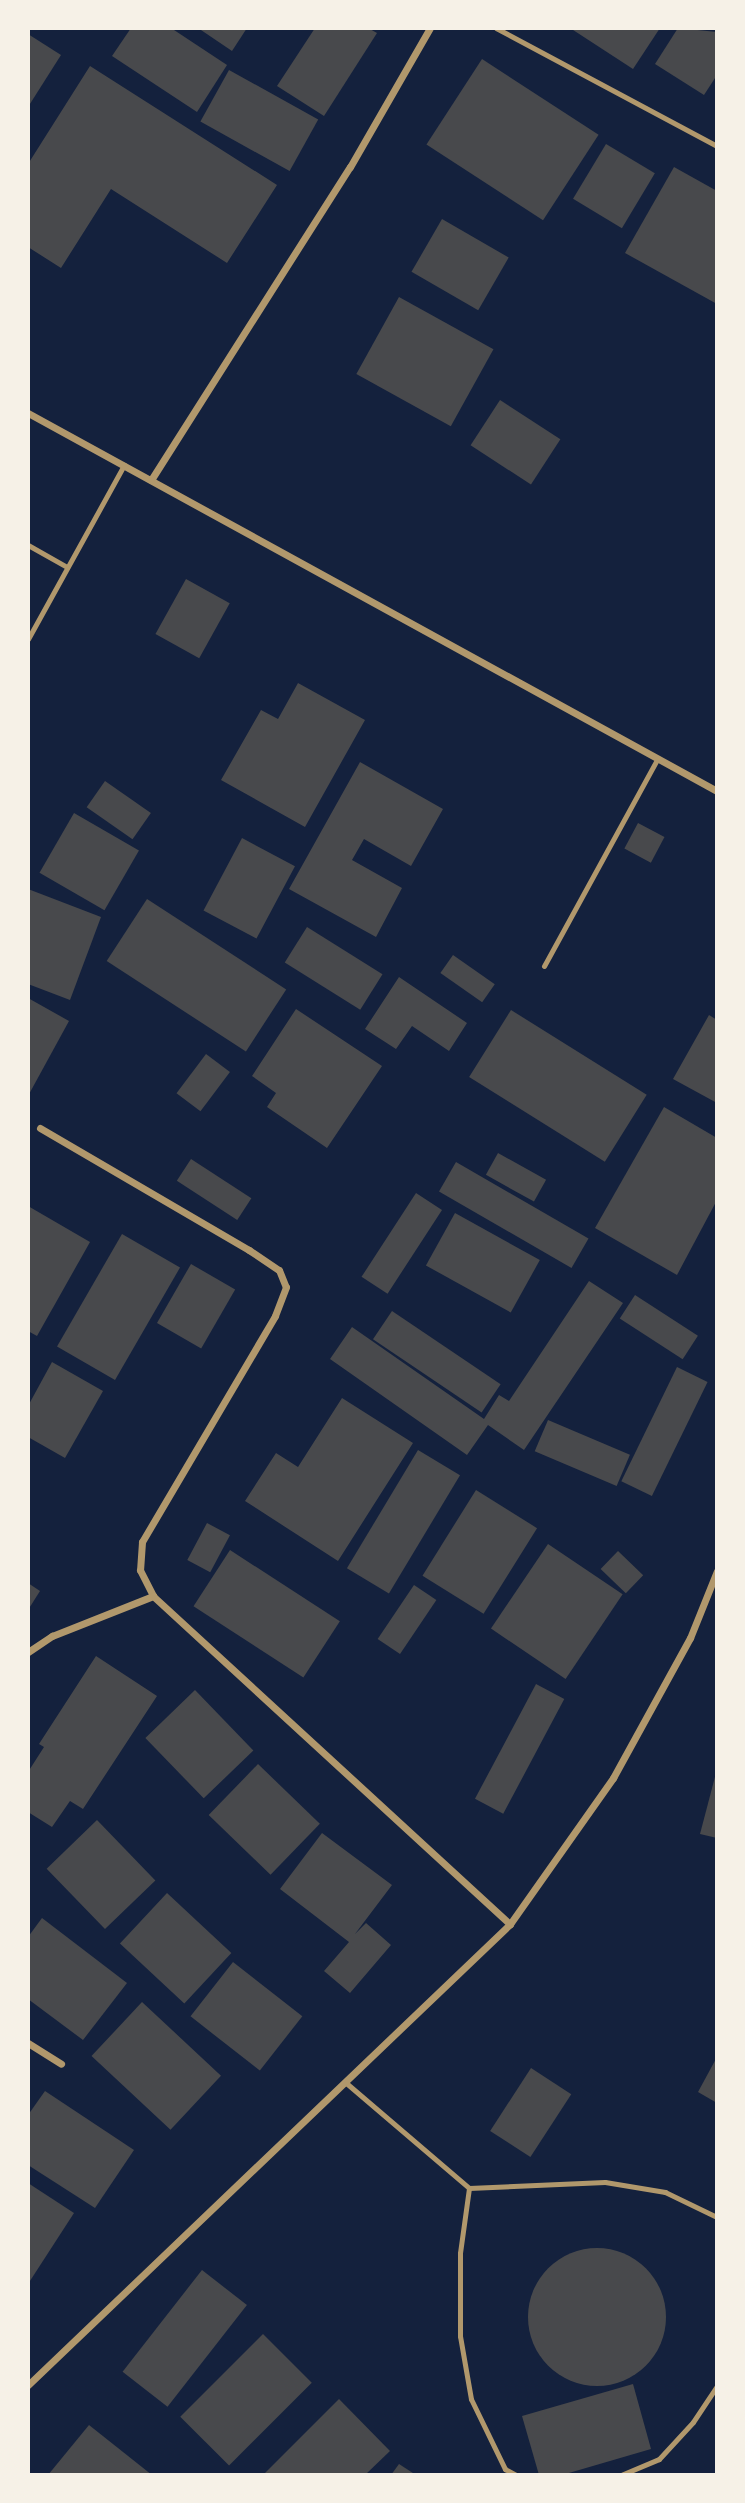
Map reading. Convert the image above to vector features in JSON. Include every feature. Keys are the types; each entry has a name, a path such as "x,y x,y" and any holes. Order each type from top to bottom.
{"street":[{"path":"151,480 350,167 430,28"},
{"path":"28,413 717,791"},
{"path":"40,1128 249,1250 279,1270 286,1287 275,1316 142,1542 140,1570 153,1596 510,1924"},
{"path":"28,2385 510,1924 613,1778 690,1638 717,1571"},
{"path":"28,1653 52,1636 153,1596"},
{"path":"28,2043 61,2064"}],"lane":[{"path":"496,28 717,146"},
{"path":"28,639 124,465"},
{"path":"28,545 67,567"},
{"path":"544,966 658,758"},
{"path":"345,2082 469,2188 605,2182 665,2192 717,2217"},
{"path":"469,2188 460,2253 460,2336 471,2399 505,2469 516,2475"},
{"path":"621,2475 660,2459 693,2422 717,2386"}],"building":[{"path":"131,28 171,28 227,65 197,112 112,56"},
{"path":"198,28 247,28 232,51"},
{"path":"315,28 368,28 377,33 324,116 277,86"},
{"path":"570,28 660,28 633,69"},
{"path":"678,28 717,32 717,75 704,95 655,64"},
{"path":"28,34 61,55 28,107"},
{"path":"482,59 599,135 543,220 426,145"},
{"path":"90,66 277,185 227,263 111,189 61,268 28,247 28,164"},
{"path":"229,70 318,119 290,171 200,122"},
{"path":"606,144 655,173 622,228 573,199"},
{"path":"674,167 717,191 717,304 625,253"},
{"path":"442,219 509,258 478,310 412,272"},
{"path":"399,297 493,349 451,426 356,374"},
{"path":"500,400 560,439 531,485 471,445"},
{"path":"186,579 230,603 199,658 155,634"},
{"path":"298,683 365,720 305,827 221,780 261,710 278,719"},
{"path":"360,762 443,809 411,866 364,839 352,860 402,888 376,937 289,889"},
{"path":"105,781 151,813 133,839 87,807"},
{"path":"74,813 139,850 104,910 40,873"},
{"path":"638,823 664,837 651,863 624,849"},
{"path":"242,838 295,866 256,939 204,910"},
{"path":"28,889 101,917 70,1000 28,984"},
{"path":"147,899 286,989 246,1051 107,961"},
{"path":"307,927 382,974 360,1010 285,963"},
{"path":"453,955 495,984 482,1002 440,973"},
{"path":"399,977 467,1023 449,1051 412,1026 396,1049 365,1029"},
{"path":"28,998 69,1021 28,1096"},
{"path":"296,1009 382,1066 327,1148 267,1107 276,1093 252,1076"},
{"path":"511,1010 647,1095 605,1162 469,1077"},
{"path":"709,1015 717,1020 717,1103 673,1079"},
{"path":"206,1054 230,1072 200,1111 177,1093"},
{"path":"664,1107 717,1138 717,1200 677,1275 595,1228"},
{"path":"498,1153 546,1180 534,1202 486,1175"},
{"path":"191,1159 251,1198 237,1220 177,1181"},
{"path":"456,1162 589,1238 572,1268 439,1191"},
{"path":"416,1193 442,1210 388,1294 362,1277"},
{"path":"28,1206 90,1242 37,1336 28,1331"},
{"path":"455,1213 540,1260 511,1313 426,1265"},
{"path":"122,1234 180,1268 115,1380 57,1347"},
{"path":"191,1264 235,1290 201,1348 157,1323"},
{"path":"589,1281 623,1303 524,1450 488,1425 467,1455 330,1359 352,1327 484,1419 499,1395 509,1401"},
{"path":"635,1295 698,1336 683,1359 620,1318"},
{"path":"392,1311 501,1384 482,1412 373,1339"},
{"path":"52,1362 103,1391 65,1458 28,1437 28,1406"},
{"path":"677,1367 708,1382 652,1496 621,1481"},
{"path":"342,1398 413,1443 338,1561 245,1501 276,1453 298,1467"},
{"path":"548,1420 630,1455 617,1486 535,1451"},
{"path":"418,1450 460,1475 389,1594 347,1568"},
{"path":"476,1490 537,1528 484,1614 422,1576"},
{"path":"207,1523 230,1535 210,1572 187,1560"},
{"path":"548,1544 623,1594 566,1679 491,1629"},
{"path":"230,1550 340,1621 303,1678 194,1606"},
{"path":"618,1551 643,1575 626,1593 601,1569"},
{"path":"28,1583 40,1591 28,1610"},
{"path":"414,1585 436,1600 400,1654 378,1639"},
{"path":"96,1656 157,1696 83,1809 70,1801 52,1827 28,1812 28,1772 44,1747 39,1744"},
{"path":"536,1684 564,1699 503,1814 475,1799"},
{"path":"195,1690 253,1750 204,1798 145,1738"},
{"path":"258,1764 320,1824 271,1875 209,1815"},
{"path":"717,1774 717,1838 700,1834"},
{"path":"97,1820 155,1880 105,1929 47,1869"},
{"path":"322,1833 392,1885 355,1934 366,1923 391,1945 350,1993 324,1971 349,1942 280,1889"},
{"path":"167,1893 231,1953 184,2003 120,1943"},
{"path":"42,1918 127,1983 83,2040 28,1999 28,1937"},
{"path":"233,1962 302,2016 260,2071 191,2016"},
{"path":"142,2002 221,2076 171,2130 92,2056"},
{"path":"717,2057 717,2103 698,2092"},
{"path":"531,2068 571,2094 530,2157 490,2131"},
{"path":"45,2091 134,2150 95,2208 28,2165 28,2115"},
{"path":"28,2183 74,2213 28,2284"},
{"path":"597,2248 623,2253 646,2268 661,2291 666,2317 661,2343 646,2366 623,2381 597,2386 571,2381 548,2366 533,2343 528,2317 533,2291 548,2268 571,2253"},
{"path":"202,2270 247,2305 167,2407 123,2372"},
{"path":"263,2334 312,2383 229,2466 180,2417"},
{"path":"633,2384 651,2449 562,2475 539,2475 522,2416"},
{"path":"339,2399 390,2451 365,2475 263,2475"},
{"path":"89,2425 152,2475 48,2475"},
{"path":"399,2464 416,2475 391,2475"}]}
